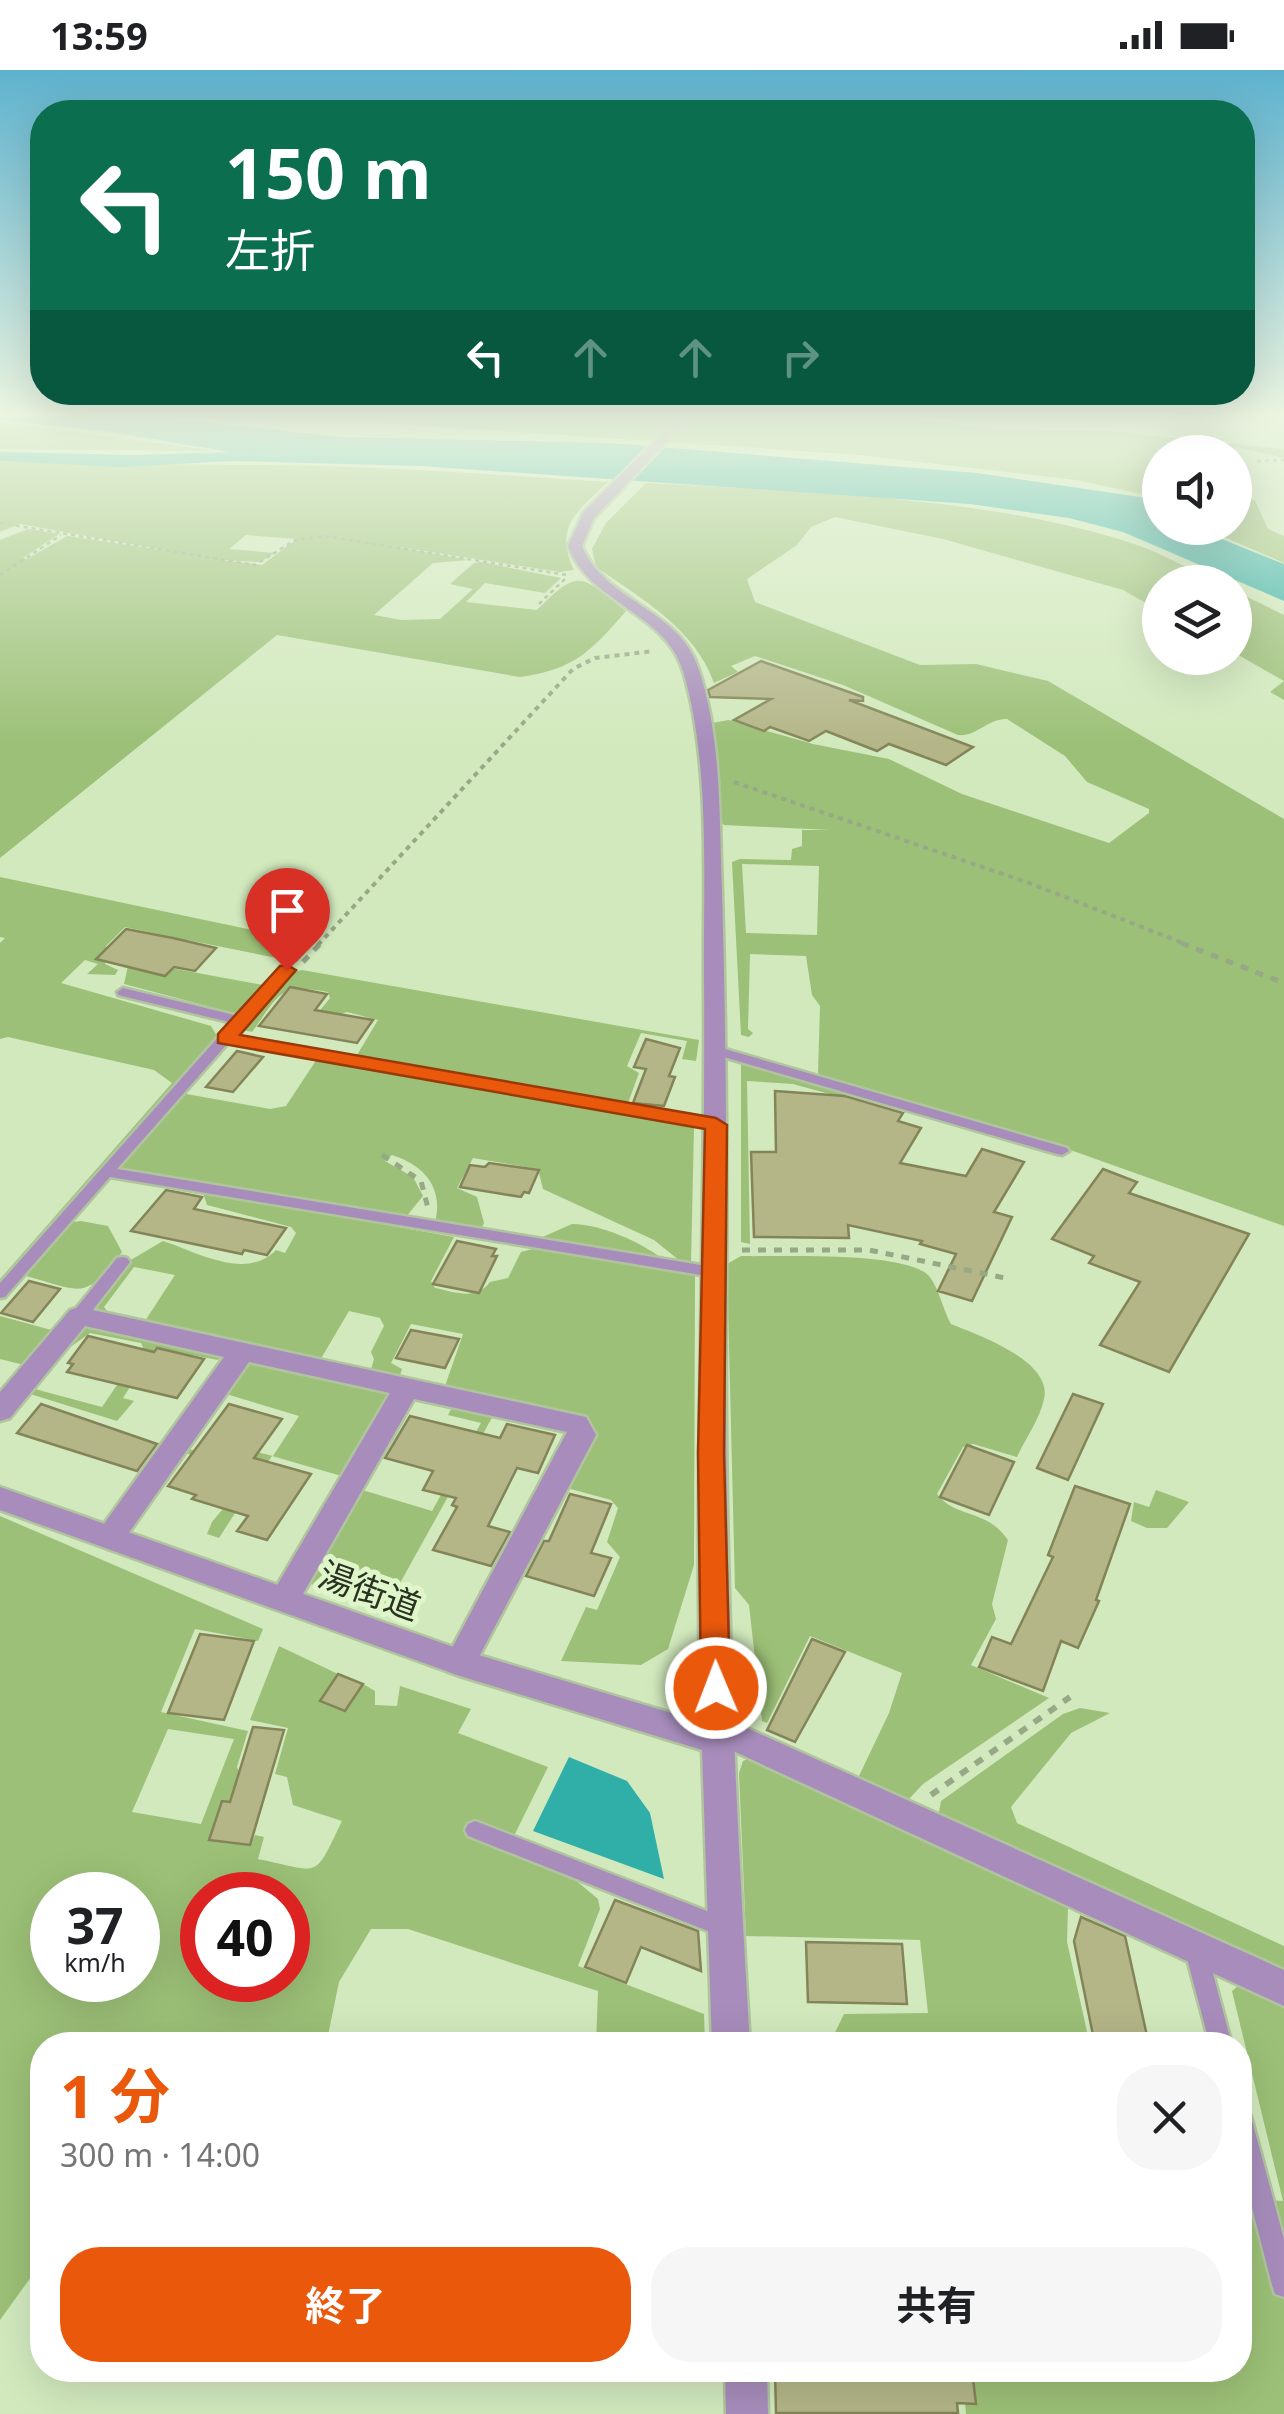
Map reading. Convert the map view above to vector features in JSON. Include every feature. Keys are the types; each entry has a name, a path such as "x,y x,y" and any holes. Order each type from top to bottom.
{"street":[{"path":"582,526 575,546 581,562 593,576 661,626 682,648 689,662 708,773 718,1051 711,1453 729,2032"},
{"path":"0,1411 80,1316 576,1424 582,1434 460,1663"},
{"path":"111,1536 242,1352"},
{"path":"284,1599 407,1388"},
{"name":"湯街道","path":"0,1498 460,1663 717,1734 914,1818 1284,1988"},
{"path":"747,2382 748,2414"}],"lane":[{"path":"0,1293 287,970"},
{"path":"123,992 241,1021"},
{"path":"226,1038 716,1125"},
{"path":"718,1051 1062,1151"},
{"path":"106,1172 417,1224 713,1261"},
{"path":"80,1316 122,1262"},
{"path":"475,1830 725,1928"},
{"path":"1196,1947 1218,2032"},
{"path":"1252,2163 1284,2285"}],"path":[{"path":"23,526 255,565 294,540 324,536 593,576"},
{"path":"0,574 64,534"},
{"path":"539,604 569,575"},
{"path":"287,970 302,963 403,850 583,661 682,648"},
{"path":"708,773 1029,883 1284,983"},
{"path":"382,1154 412,1172 430,1195 428,1209 417,1224"},
{"path":"713,1261 869,1250 1005,1278"},
{"path":"914,1818 933,1793 1070,1697"}],"green space":[{"path":"33,526 569,526 566,542 574,570 560,572 386,545 469,560 433,563 374,615 401,620 440,619 473,589 450,584 474,563 481,562 561,578 545,593 485,583 466,602 537,610 563,587 580,581 626,611 603,637 568,664 520,677 277,635 0,858 0,540 28,529 59,534 23,558 27,559 67,536 175,552","holes":["246,535 297,539 262,565 219,560 260,562 275,553 229,549"]},
{"path":"604,526 812,526 797,545 747,579 755,602 920,665 976,664 1048,681 1284,819 1284,1226 1045,1141 824,1078 818,1073 820,1006 812,995 806,956 750,954 748,1029 753,1033 749,1037 741,1035 732,862 791,860 792,849 802,846 802,830 830,830 724,825 716,817 712,723 729,720 813,744 889,759 962,794 1109,843 1149,813 1149,809 1087,782 1065,756 1007,719 958,735 843,685 755,656 731,666 738,672 714,683 680,631 596,567 592,549","holes":["742,864 819,866 817,935 746,933"]},
{"path":"881,526 1071,526 1150,550 1181,565 1142,565 1142,601 1123,590 943,539"},
{"path":"1252,526 1267,526 1284,536 1284,563 1242,545 1252,545"},
{"path":"1252,599 1284,615 1284,681 1252,663"},
{"path":"1284,681 1284,700 1270,692"},
{"path":"0,877 314,943 297,962 187,940 165,967 263,985 265,988 241,1015 124,984 128,966 160,955 177,938 125,927 106,946 105,964 118,970 115,975 87,974 98,964 85,960 61,983 211,1026 217,1036 0,1285 0,1279 172,1083 154,1070 8,1037 0,1039 0,943 5,938 0,937"},
{"path":"302,970 699,1040 696,1061 682,1059 687,1041 641,1033 627,1066 639,1073 628,1103 357,1055 378,1020 347,1012 309,1024 330,998 328,992 289,991 275,1000 252,1032 239,1029 289,973"},
{"path":"317,1059 683,1122 694,1128 691,1263 680,1261 654,1240 543,1189 538,1169 473,1158 457,1188 477,1197 484,1223 481,1229 435,1222 437,1199 429,1180 403,1159 392,1155 385,1161 413,1177 423,1196 406,1217 387,1214 387,1225 454,1237 431,1281 435,1288 465,1294 478,1292 490,1282 508,1278 521,1252 536,1248 692,1272 695,1276 694,1565 668,1649 641,1665 561,1661 586,1607 597,1610 620,1557 607,1542 618,1508 611,1500 567,1488 590,1434 444,1389 463,1334 411,1324 391,1363 402,1369 399,1379 370,1373 374,1359 371,1352 384,1326 380,1318 349,1311 319,1362 143,1324 175,1275 134,1267 104,1307 127,1317 125,1320 101,1315 96,1307 129,1261 163,1241 236,1264 264,1259 276,1250 285,1253 296,1233 291,1227 207,1205 201,1186 117,1169 181,1093 270,1109 286,1106"},
{"path":"741,1063 865,1099 862,1103 793,1084 747,1081 750,1244 741,1242"},
{"path":"72,1222 108,1226 122,1252 99,1279 90,1286 71,1288 26,1276"},
{"path":"572,1224 620,1235 663,1259 538,1239"},
{"path":"741,1256 868,1259 914,1267 932,1279 951,1324 1011,1351 1026,1361 1044,1385 1042,1406 1017,1457 973,1444 963,1447 937,1494 953,1507 990,1523 1008,1540 992,1604 996,1619 971,1665 1049,1698 923,1784 908,1800 858,1778 889,1713 902,1673 810,1636 767,1723 762,1721 749,1605 735,1588 727,1264"},
{"path":"0,1316 55,1331 28,1366 0,1359"},
{"path":"92,1326 221,1356 218,1360 155,1348 123,1398 134,1401 117,1421 27,1393 31,1388 102,1407 143,1347 141,1343 90,1333 69,1348 83,1328"},
{"path":"254,1363 389,1393 392,1400 345,1477 272,1456 219,1538 207,1534 212,1522 252,1474 182,1452 186,1448 215,1457 229,1445 273,1456 299,1416 226,1394 243,1368"},
{"path":"421,1397 494,1414 385,1610 311,1584 308,1573 359,1489 432,1511 481,1423 448,1415 451,1409 419,1401"},
{"path":"1156,1490 1189,1502 1167,1528 1147,1528 1131,1521 1134,1502 1149,1507"},
{"path":"0,1516 263,1629 258,1641 195,1629 161,1712 248,1731 237,1767 252,1803 222,1802 210,1840 250,1844 255,1835 264,1837 258,1859 305,1869 320,1863 342,1821 293,1805 287,1777 275,1774 288,1728 250,1720 279,1646 338,1674 320,1701 344,1711 363,1684 375,1691 375,1705 397,1706 400,1686 471,1709 458,1733 548,1767 512,1840 542,1852 598,1899 600,1909 578,1966 704,2014 705,2032 596,2032 598,1991 408,1929 371,1929 339,1982 329,2032 30,2032 30,2278 0,2320","holes":["168,1729 234,1739 201,1824 132,1812"]},
{"path":"1080,1708 1110,1713 1071,1733 1011,1807 1017,1823 1284,1946 1284,1974 938,1817 941,1801 1063,1714"},
{"path":"753,1757 1068,1906 1067,1942 1087,2032 835,2032 844,2014 928,2013 920,1940 746,1936 739,1773 743,1761"},
{"path":"1243,1982 1284,2001 1284,2414 966,2414 963,2382 1252,2382 1252,2199 1283,2201 1252,2073 1252,2032 1242,2032 1232,1991"}],"water":[{"path":"1101,526 1142,526 1142,540 1123,532"},
{"path":"1153,545 1236,545 1284,564 1284,601 1252,587 1252,565 1200,565"},
{"path":"569,1757 627,1781 650,1813 664,1879 533,1831"}],"building":[{"path":"761,661 863,697 863,701 849,700 973,747 946,765 889,744 877,751 826,731 809,741 734,720 771,699 710,697 708,690"},
{"path":"126,929 216,948 195,971 174,967 165,976 96,959"},
{"path":"290,987 327,994 315,1010 373,1020 357,1043 259,1026"},
{"path":"646,1039 680,1048 669,1076 675,1077 664,1106 633,1103 646,1069 634,1067"},
{"path":"237,1051 263,1057 233,1092 206,1087"},
{"path":"775,1091 845,1096 903,1113 898,1121 921,1128 900,1163 966,1176 982,1149 1024,1162 994,1212 1012,1217 972,1301 938,1291 956,1254 920,1244 922,1241 848,1225 849,1238 754,1237 751,1152 776,1152"},
{"path":"489,1163 539,1170 529,1193 524,1192 521,1197 460,1187 470,1165 485,1167"},
{"path":"1103,1169 1137,1182 1129,1193 1249,1234 1169,1372 1100,1345 1140,1282 1089,1263 1094,1256 1052,1239"},
{"path":"166,1190 202,1197 194,1209 286,1228 267,1255 244,1250 242,1254 131,1231"},
{"path":"457,1241 496,1249 492,1256 497,1256 479,1293 433,1284"},
{"path":"29,1281 60,1289 33,1322 1,1313"},
{"path":"411,1330 459,1339 445,1368 396,1358"},
{"path":"88,1336 204,1359 177,1398 67,1372 73,1364 68,1363"},
{"path":"1073,1394 1103,1404 1068,1480 1037,1468"},
{"path":"41,1404 157,1444 137,1471 17,1433"},
{"path":"229,1404 282,1419 254,1458 311,1474 267,1540 237,1531 248,1516 192,1499 196,1495 168,1486"},
{"path":"410,1416 500,1438 507,1424 555,1435 538,1473 517,1468 488,1526 510,1532 491,1566 433,1550 457,1507 452,1505 456,1498 423,1490 433,1471 385,1458"},
{"path":"967,1445 1014,1462 989,1515 940,1497"},
{"path":"1075,1486 1130,1504 1096,1600 1099,1601 1078,1648 1061,1641 1043,1691 979,1667 992,1637 1011,1644 1053,1557 1048,1555"},
{"path":"570,1494 611,1504 591,1553 611,1558 594,1596 526,1576 544,1541 549,1541"},
{"path":"200,1634 254,1641 224,1720 168,1713"},
{"path":"812,1639 845,1652 795,1742 767,1730"},
{"path":"338,1674 363,1684 345,1711 320,1701"},
{"path":"253,1727 284,1730 250,1845 209,1840 222,1801 230,1802"},
{"path":"615,1900 698,1931 701,1971 641,1947 626,1983 585,1967"},
{"path":"1081,1917 1125,1936 1146,2032 1092,2032 1074,1941"},
{"path":"806,1942 902,1944 907,2004 808,2002"},
{"path":"775,2382 973,2382 976,2404 957,2403 958,2413 776,2413"}],"route":[{"path":"287,970 226,1038 716,1125 711,1453 716,1688"}]}
